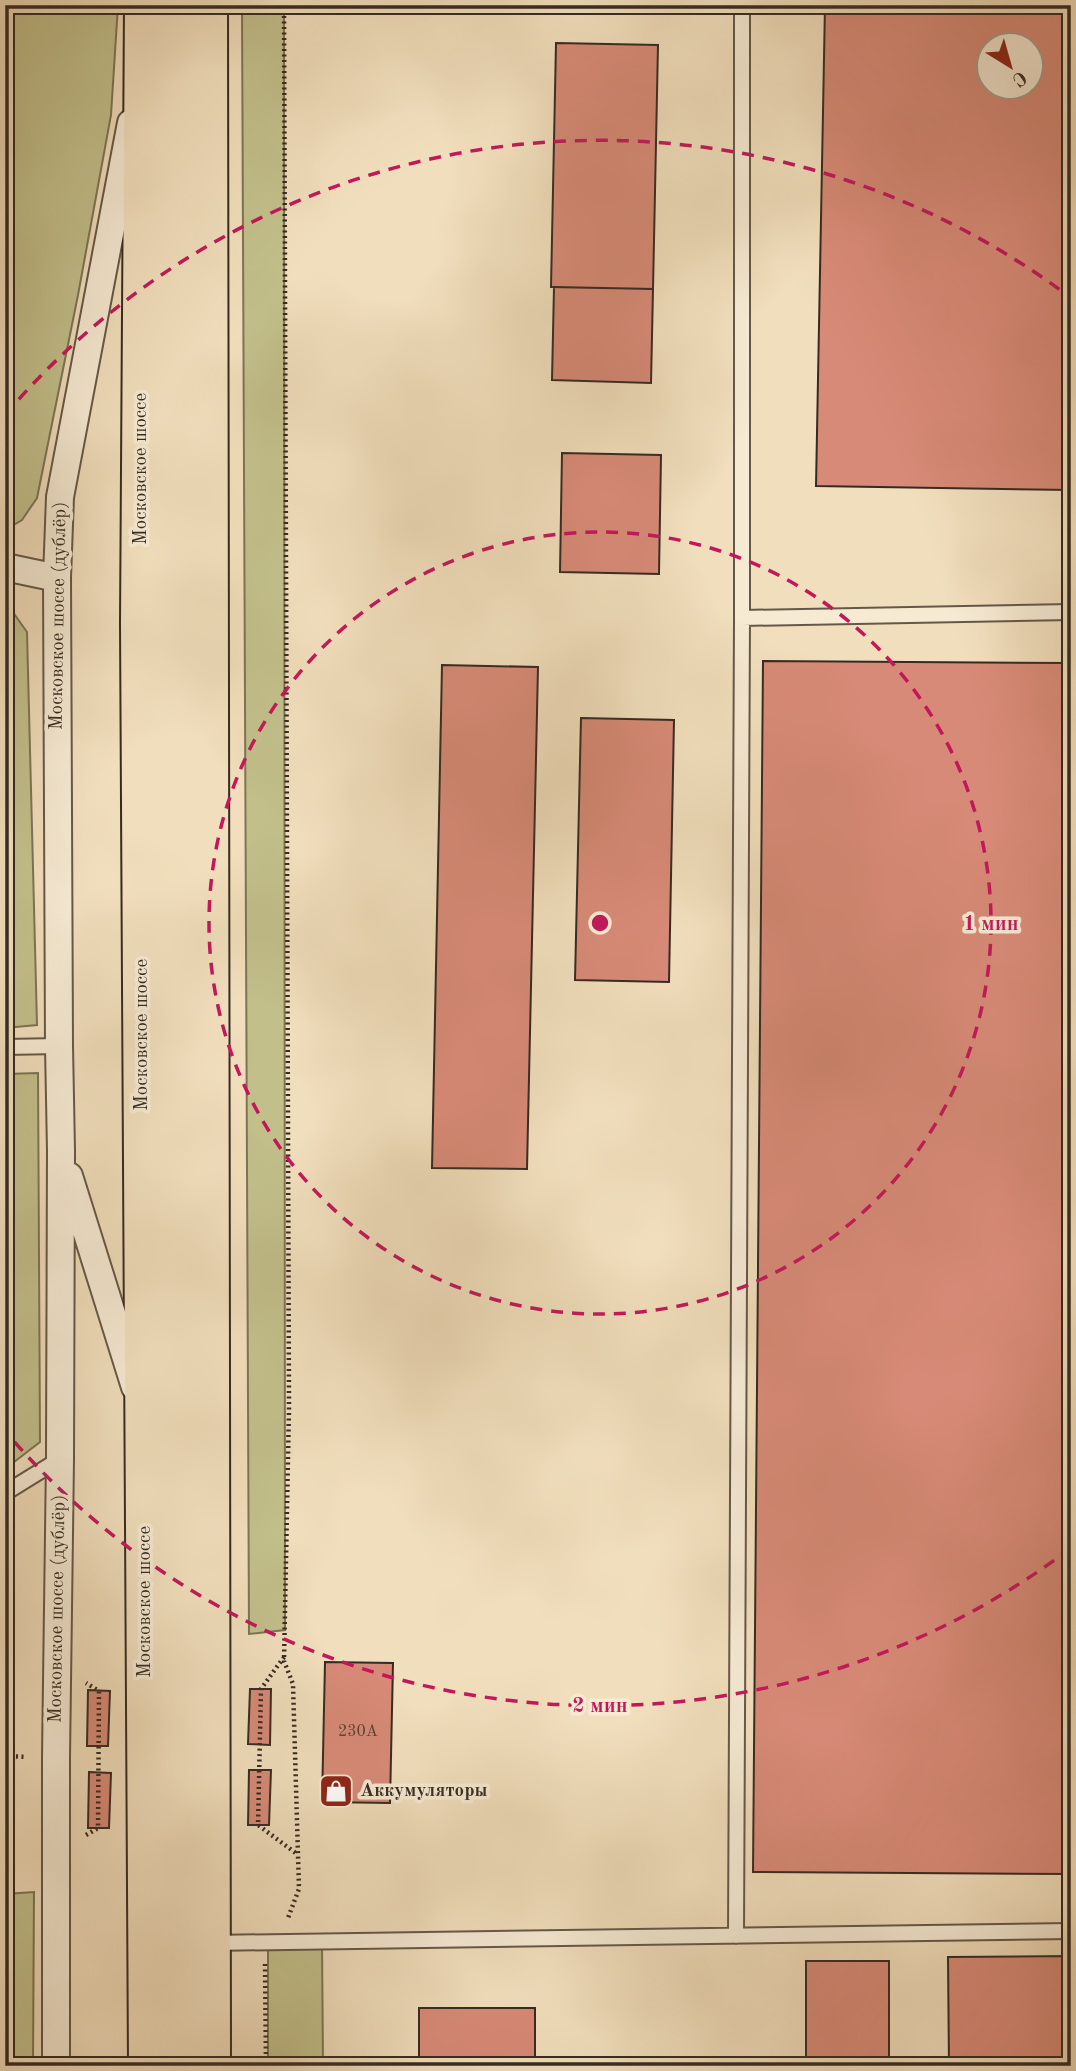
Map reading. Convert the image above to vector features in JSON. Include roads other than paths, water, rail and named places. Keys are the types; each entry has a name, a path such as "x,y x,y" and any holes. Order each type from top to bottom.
{"main road":[{"name":"Московское шоссе","path":"144,5 140,610 148,2066"},
{"name":"Московское шоссе","path":"172,5 178,1524 194,1943 211,2066"},
{"name":"Московское шоссе","path":"178,2066 194,1943 208,5"}],"street":[{"name":"Московское шоссе (дублёр)","path":"56,2066 61,1151 57,578 60,497 129,131 157,5"},
{"path":"5,567 57,578"},
{"name":"Московское шоссе (дублёр)","path":"61,1151 178,1524"}],"lane":[{"path":"736,1936 742,5"},
{"path":"742,618 1071,612"},
{"path":"5,1047 59,1046"},
{"path":"5,1493 60,1459"},
{"path":"194,1943 1071,1931"}],"place":[{"name":"Аккумуляторы","path":"336,1791"}]}
